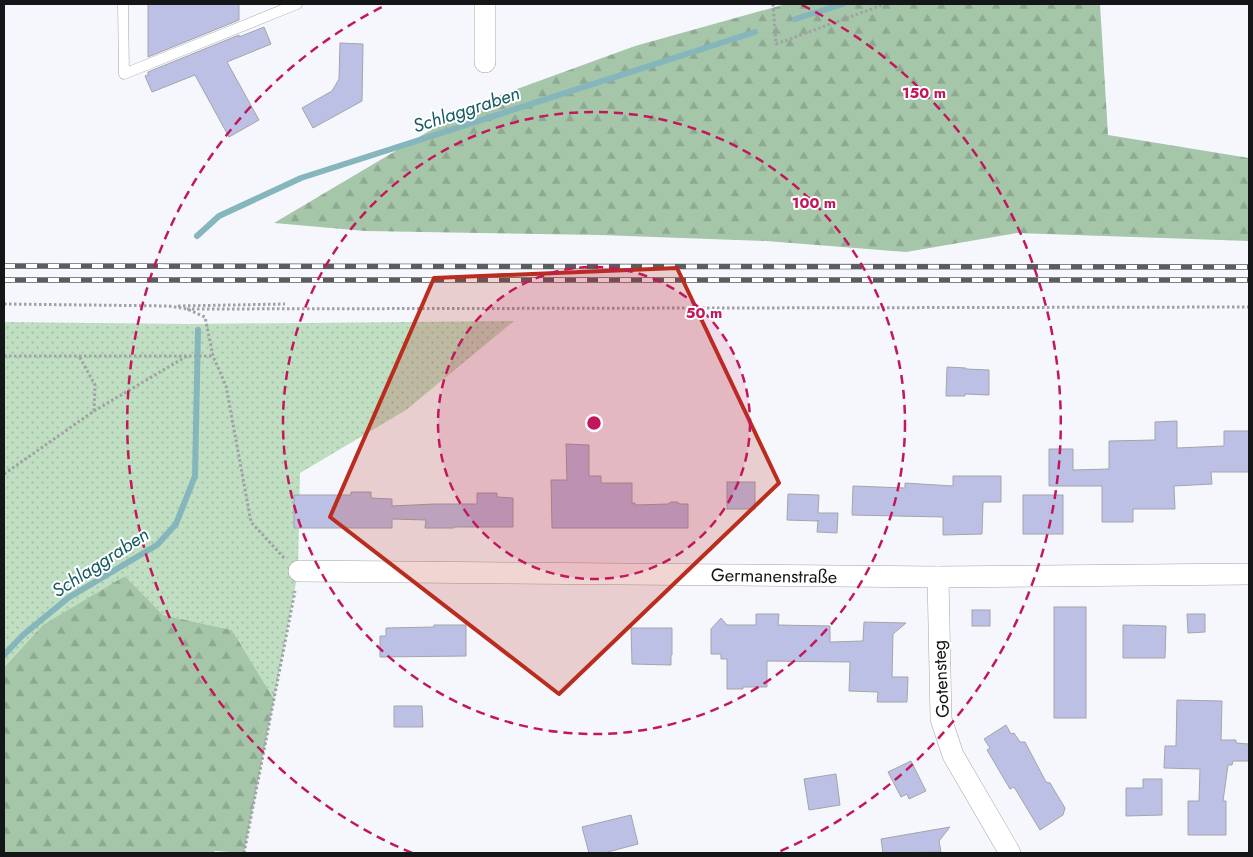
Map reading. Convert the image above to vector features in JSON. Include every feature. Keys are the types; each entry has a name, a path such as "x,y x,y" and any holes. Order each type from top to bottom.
{"street":[{"path":"485,4 485,62"},
{"name":"Germanenstraße","path":"298,571 938,577 1249,574"},
{"name":"Gotensteg","path":"938,577 941,719 953,755 1010,853"}],"lane":[{"path":"123,4 124,74 297,4"}],"path":[{"path":"773,4 776,44 885,4"},
{"path":"4,304 170,306 286,304"},
{"path":"170,306 186,309 1249,307"},
{"path":"186,309 205,317 213,356 226,386 251,522 298,571 244,853"},
{"path":"4,356 213,356"},
{"path":"79,356 95,385 94,411"},
{"path":"4,474 94,411 188,356"}],"highlighted area":[{"path":"677,268 779,483 559,694 330,517 434,278"}],"green space":[{"path":"786,4 1100,4 1108,135 1249,158 1249,241 1017,233 906,252 766,241 600,235 365,231 274,223 473,105 635,46"},
{"path":"514,321 406,410 300,473 298,572 274,699 232,630 163,615 125,576 4,668 4,322 188,324"},
{"path":"125,576 163,615 232,630 274,699 244,853 215,851 213,853 4,853 4,668 43,625"}],"building":[{"path":"148,4 239,4 239,20 148,57"},
{"path":"264,27 271,44 227,62 259,120 229,137 195,75 152,92 145,76 148,75 148,72 239,35 239,37"},
{"path":"340,43 363,44 362,101 313,128 302,108 332,91 339,79"},
{"path":"947,367 989,370 989,395 965,394 965,396 946,396"},
{"path":"1177,421 1177,448 1224,446 1224,431 1249,431 1249,472 1211,472 1212,484 1174,486 1175,509 1133,509 1133,522 1102,522 1102,486 1049,486 1049,449 1073,449 1073,470 1109,469 1109,441 1155,440 1155,422"},
{"path":"566,444 589,445 589,476 601,476 601,483 632,483 632,503 635,503 635,505 668,504 671,502 688,504 688,528 552,528 551,480 567,480"},
{"path":"953,476 1001,476 1001,502 983,502 982,534 943,535 943,517 852,515 853,486 905,488 905,483 953,486"},
{"path":"727,482 755,482 755,509 727,509"},
{"path":"351,492 371,492 371,498 392,499 392,506 477,504 477,493 497,493 497,497 513,498 513,527 425,528 426,520 392,519 392,528 294,528 294,495 351,495"},
{"path":"788,494 819,495 818,513 838,513 837,533 817,532 818,521 787,520"},
{"path":"1023,495 1063,495 1063,534 1023,534"},
{"path":"1054,607 1086,607 1086,718 1054,718"},
{"path":"972,610 990,610 990,626 972,626"},
{"path":"756,614 779,614 778,625 830,626 830,642 863,641 864,622 906,623 893,634 892,677 908,677 907,702 877,702 878,692 849,691 850,662 767,661 767,687 727,689 727,659 721,659 721,654 711,654 711,629 721,618 727,625 756,625"},
{"path":"1187,614 1205,614 1205,632 1188,633"},
{"path":"434,625 466,625 466,656 380,657 380,636 386,636 386,628 434,627"},
{"path":"1123,625 1166,626 1165,658 1123,658"},
{"path":"631,628 672,628 671,665 632,664"},
{"path":"1177,700 1222,701 1221,740 1236,740 1236,743 1249,744 1249,761 1233,761 1232,765 1228,765 1223,801 1226,801 1226,835 1188,835 1188,801 1199,801 1200,769 1164,768 1165,746 1176,746"},
{"path":"394,706 422,706 423,727 394,727"},
{"path":"1006,725 1011,734 1014,733 1020,742 1025,742 1046,782 1050,783 1065,808 1063,815 1040,830 1014,787 1010,789 987,750 990,748 984,739"},
{"path":"911,761 926,791 909,799 907,794 901,797 888,772"},
{"path":"836,774 840,805 809,810 804,779"},
{"path":"1143,779 1162,779 1162,815 1126,816 1126,788 1143,788"},
{"path":"631,815 638,844 604,853 589,853 582,827"},
{"path":"950,827 939,841 941,852 883,853 881,839"}],"waterway":[{"name":"Schlaggraben","path":"795,19 843,4"},
{"name":"Schlaggraben","path":"197,236 219,216 301,178 755,32"},
{"name":"Schlaggraben","path":"4,655 23,635 68,598 157,545 176,524 195,476 198,330"}],"railway":[{"path":"4,266 1249,267"},
{"path":"4,280 1249,280"}]}
